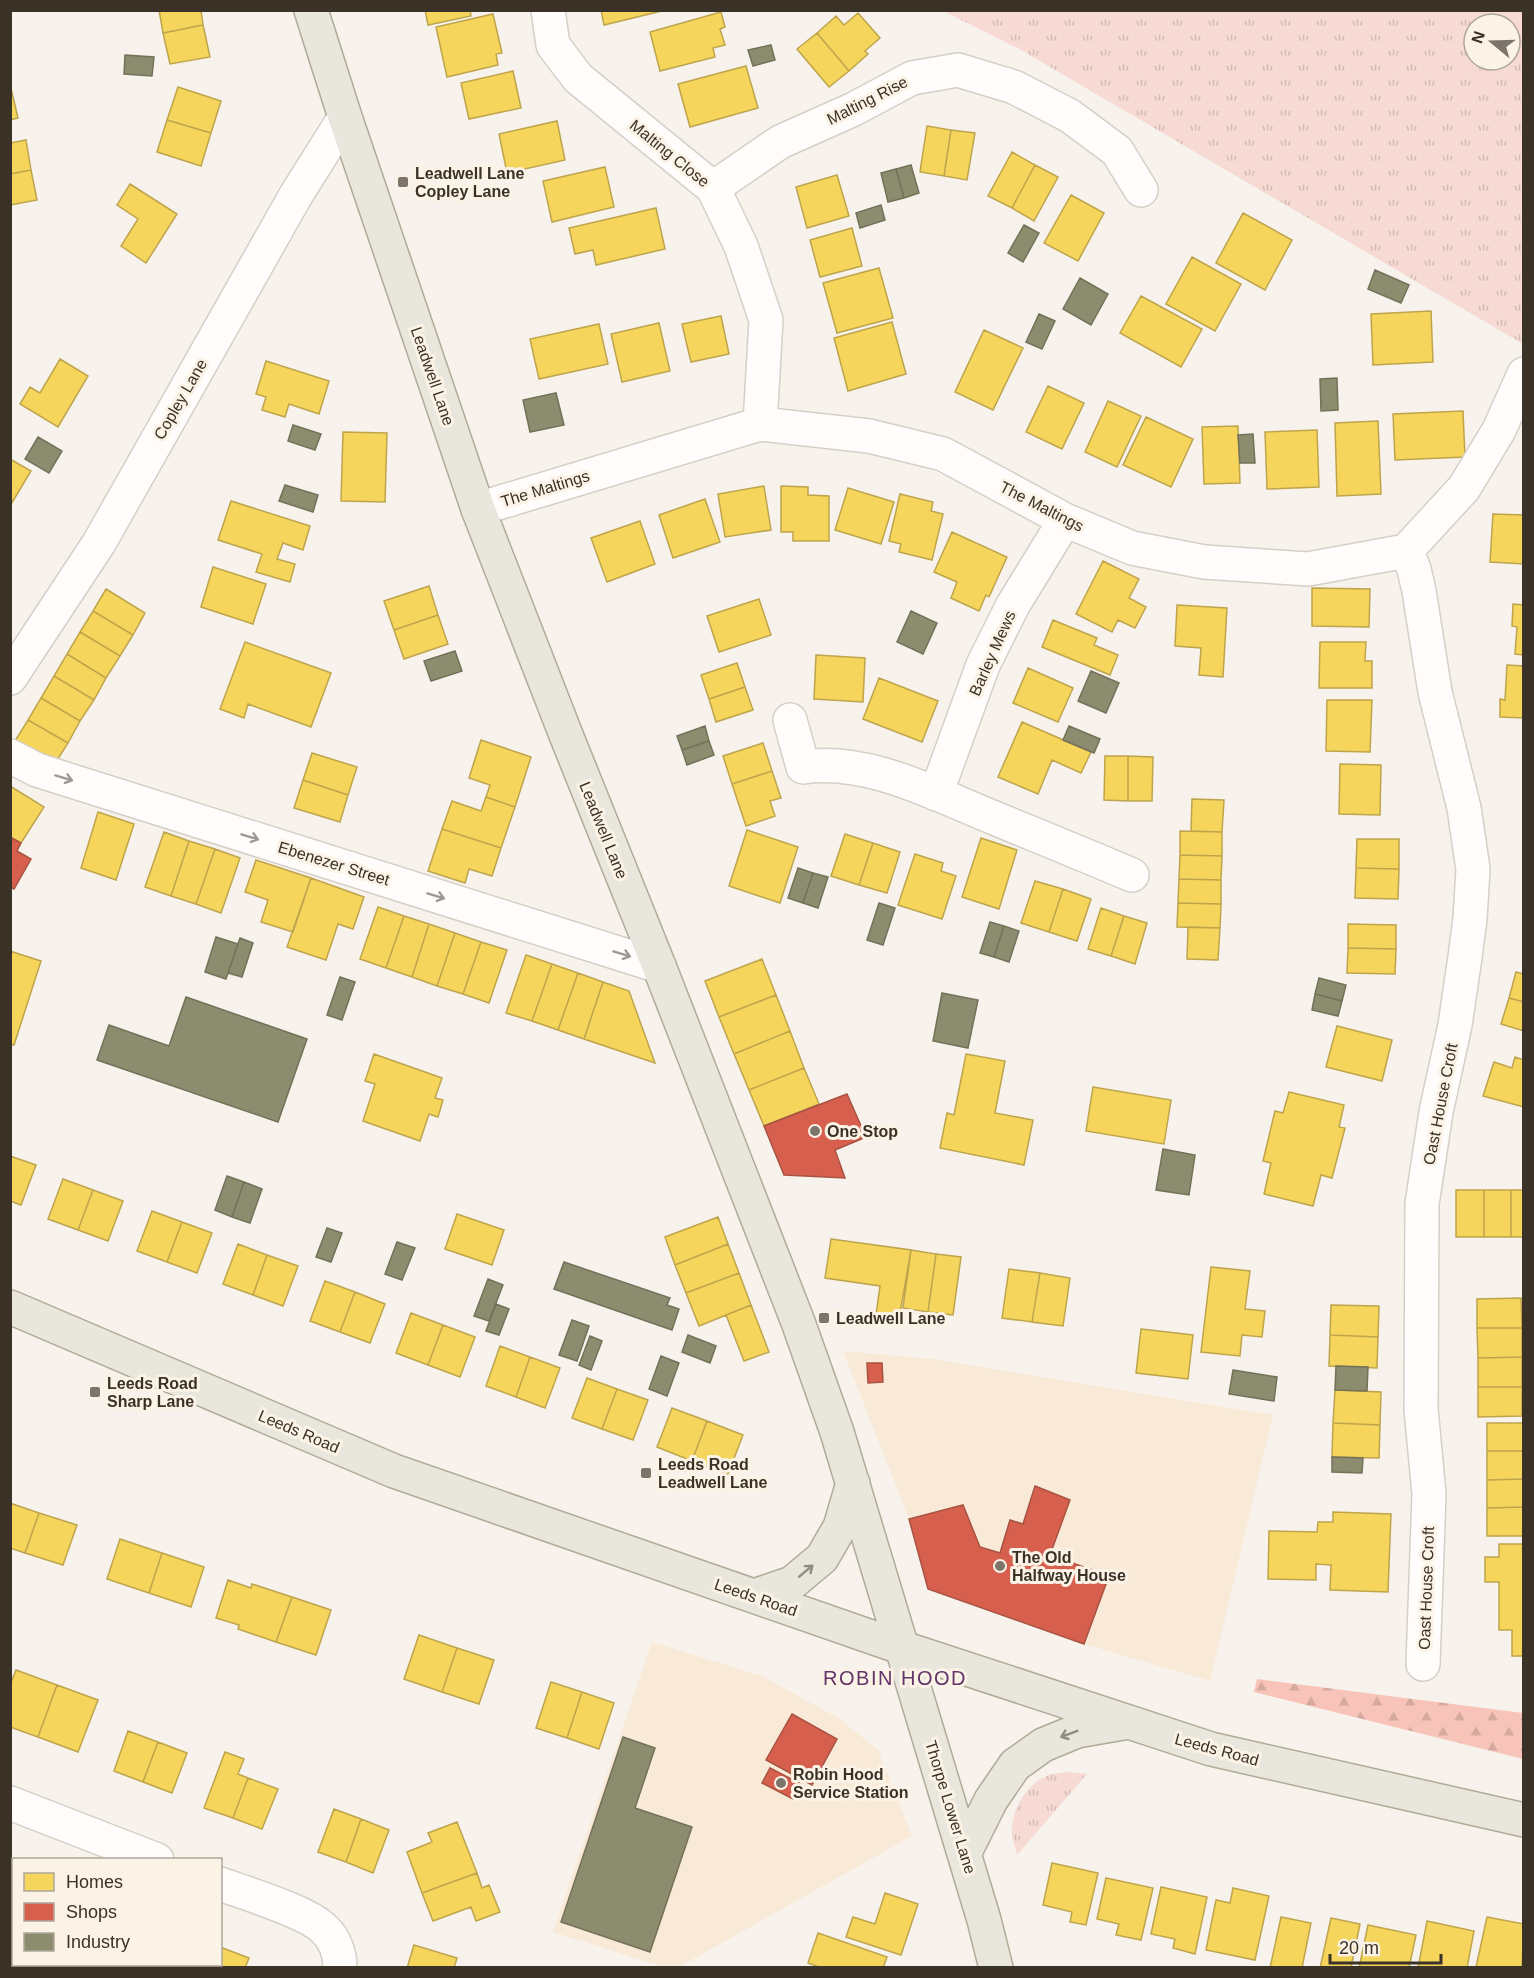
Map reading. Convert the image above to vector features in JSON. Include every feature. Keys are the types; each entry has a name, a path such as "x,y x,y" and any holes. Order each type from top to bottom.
{"main road":[{"name":"Leadwell Lane","path":"311,10 478,508 798,1322 837,1432 903,1648"},
{"name":"Leeds Road","path":"10,1307 394,1471 903,1648 1211,1749 1524,1820"},
{"path":"754,1596 792,1583 822,1558 840,1527 853,1483"},
{"name":"Thorpe Lower Lane","path":"903,1648 984,1920 996,1968"},
{"path":"964,1854 991,1800 1015,1765 1043,1745 1077,1731 1126,1723"}],"street":[{"name":"Malting Close","path":"548,10 554,45 578,78 713,188 741,246 766,320 760,424"},
{"name":"Malting Rise","path":"713,188 780,142 854,109 912,78 958,70 1014,87 1070,116 1117,151 1141,190"},
{"name":"Copley Lane","path":"10,678 99,543 296,195 345,117"},
{"path":"1406,551 1464,488 1499,430 1524,374"},
{"name":"The Maltings","path":"478,508 760,424 869,436 943,454 1065,520 1132,548 1204,562 1308,569 1406,551"},
{"name":"Barley Mews","path":"936,794 983,665 1013,605 1065,520"},
{"name":"Oast House Croft","path":"1406,551 1414,569 1419,591 1433,680 1464,808 1473,869 1470,919 1455,1025 1436,1113 1422,1204 1421,1409 1429,1494 1423,1664"},
{"path":"790,720 803,767 822,764 874,772 936,794 1132,875"},
{"name":"Ebenezer Street","path":"10,756 37,770 659,966"},
{"path":"10,1803 152,1858"},
{"path":"222,1885 311,1919 324,1929 334,1942 340,1959 340,1968"}],"shaded area":[{"path":"843,1351 933,1359 1273,1415 1210,1681 1084,1644 928,1589 909,1519"},
{"path":"652,1642 762,1676 840,1719 878,1750 912,1836 679,1967 664,1967 553,1932"}],"green space":[{"path":"943,11 1523,11 1523,344 1021,50"},
{"path":"1257,1679 1523,1713 1523,1759 1254,1692"},
{"path":"1068,1772 1087,1774 1017,1855 1012,1827 1021,1800 1041,1779 1051,1774"}],"building: Homes":[{"path":"159,10 201,10 203,25 163,33"},
{"path":"425,10 470,10 471,16 428,25"},
{"path":"601,10 666,10 604,25"},
{"path":"721,12 725,27 720,29 725,45 713,48 715,57 660,71 650,32"},
{"path":"858,13 880,38 865,51 868,54 849,71 817,33 836,16 844,25"},
{"path":"493,14 502,53 496,54 498,65 447,77 436,27"},
{"path":"203,25 210,57 170,64 163,33"},
{"path":"817,33 849,71 829,87 797,49"},
{"path":"746,66 758,108 690,127 678,84"},
{"path":"513,71 521,108 469,119 461,83"},
{"path":"10,84 18,118 10,120"},
{"path":"178,87 221,101 211,133 167,120"},
{"path":"167,120 211,133 201,166 157,152"},
{"path":"557,121 565,160 507,173 499,134"},
{"path":"927,126 951,130 944,176 920,172"},
{"path":"951,130 975,133 967,180 944,176"},
{"path":"26,140 31,170 10,174 10,143"},
{"path":"1012,152 1035,165 1012,208 988,196"},
{"path":"1035,165 1058,177 1034,221 1012,208"},
{"path":"605,167 614,207 552,222 543,181"},
{"path":"31,170 37,200 10,205 10,174"},
{"path":"837,175 849,216 807,228 796,187"},
{"path":"130,184 177,214 146,263 121,246 138,219 117,205"},
{"path":"1071,195 1104,213 1078,261 1044,243"},
{"path":"656,208 665,249 596,265 593,250 575,254 569,228"},
{"path":"1243,213 1292,240 1265,290 1216,263"},
{"path":"852,228 862,266 820,277 810,240"},
{"path":"1192,257 1241,284 1215,331 1166,304"},
{"path":"879,268 893,318 837,333 823,283"},
{"path":"1141,296 1202,329 1181,367 1120,333"},
{"path":"1431,311 1433,362 1373,365 1371,314"},
{"path":"721,316 729,354 691,362 682,324"},
{"path":"892,322 906,374 848,391 834,338"},
{"path":"659,323 670,371 622,382 611,334"},
{"path":"599,324 608,364 539,379 530,339"},
{"path":"984,330 1023,348 993,410 955,392"},
{"path":"60,359 88,376 58,427 20,404 30,387 40,393"},
{"path":"266,361 329,381 319,414 289,404 285,417 262,410 266,397 256,394"},
{"path":"1048,386 1084,403 1062,449 1026,432"},
{"path":"1108,401 1141,416 1117,467 1085,452"},
{"path":"1463,411 1465,457 1395,460 1393,414"},
{"path":"1146,417 1193,439 1171,487 1123,465"},
{"path":"1378,421 1381,494 1337,496 1335,423"},
{"path":"1238,426 1240,483 1204,484 1202,427"},
{"path":"1317,430 1319,487 1267,489 1265,432"},
{"path":"343,432 387,433 385,502 341,501"},
{"path":"10,459 31,471 10,506"},
{"path":"764,486 771,530 725,537 718,494"},
{"path":"781,486 808,487 808,495 829,496 829,541 793,541 793,532 781,532"},
{"path":"848,488 894,502 881,544 835,530"},
{"path":"900,494 933,502 931,511 943,514 932,560 899,552 901,544 889,541"},
{"path":"705,499 720,542 673,558 659,515"},
{"path":"231,501 310,526 303,550 283,543 277,559 295,564 290,582 256,572 262,554 218,540"},
{"path":"1493,514 1524,515 1524,564 1490,562"},
{"path":"640,521 655,564 607,582 591,538"},
{"path":"952,532 1007,557 989,597 986,595 979,611 951,598 957,582 934,572"},
{"path":"1103,561 1139,579 1129,598 1146,607 1135,628 1118,620 1112,632 1076,614"},
{"path":"213,567 266,584 253,624 201,607"},
{"path":"429,586 438,615 394,630 384,601"},
{"path":"1312,588 1370,589 1369,627 1312,626"},
{"path":"106,589 145,613 133,635 93,611"},
{"path":"759,599 771,635 719,652 707,616"},
{"path":"1513,604 1524,605 1524,655 1515,654 1517,627 1512,626"},
{"path":"1177,605 1227,608 1223,677 1199,675 1201,648 1175,646"},
{"path":"93,611 133,635 120,656 80,632"},
{"path":"438,615 448,644 404,659 394,630"},
{"path":"1053,620 1097,638 1094,645 1118,655 1110,675 1042,647"},
{"path":"80,632 120,656 106,678 67,654"},
{"path":"245,642 331,673 311,727 248,704 244,718 220,709"},
{"path":"1320,642 1366,642 1365,661 1372,661 1372,688 1319,688"},
{"path":"67,654 106,678 94,700 54,676"},
{"path":"816,655 865,658 863,702 814,699"},
{"path":"737,663 745,687 709,699 701,675"},
{"path":"1507,665 1524,666 1524,718 1500,717 1500,699 1505,700"},
{"path":"1028,668 1073,688 1058,722 1013,703"},
{"path":"54,676 94,700 80,721 41,698"},
{"path":"879,678 938,701 922,742 863,719"},
{"path":"745,687 753,710 716,722 709,699"},
{"path":"41,698 80,721 68,743 28,720"},
{"path":"1327,700 1372,700 1370,752 1326,751"},
{"path":"28,720 68,743 54,765 15,741"},
{"path":"1022,722 1091,752 1081,773 1052,760 1038,794 998,777"},
{"path":"481,740 531,757 515,807 486,797 490,785 469,778"},
{"path":"763,743 772,771 732,784 723,756"},
{"path":"312,753 357,767 348,795 303,780"},
{"path":"1105,756 1128,756 1128,801 1104,800"},
{"path":"1128,756 1153,757 1152,801 1128,801"},
{"path":"1340,764 1381,765 1380,815 1339,814"},
{"path":"772,771 781,798 770,801 775,816 746,826 732,784"},
{"path":"303,780 348,795 340,822 294,808"},
{"path":"10,786 44,807 21,843 10,837"},
{"path":"486,797 515,807 501,848 442,829 452,801 481,811"},
{"path":"1192,799 1224,800 1222,832 1191,831"},
{"path":"98,812 134,824 116,880 81,868"},
{"path":"442,829 501,848 492,876 469,869 465,883 428,871"},
{"path":"747,830 798,847 780,903 729,886"},
{"path":"1180,831 1222,832 1222,856 1180,855"},
{"path":"164,832 189,841 171,896 145,887"},
{"path":"845,834 873,843 859,885 831,876"},
{"path":"981,838 1017,850 999,909 962,897"},
{"path":"1357,839 1399,839 1399,869 1356,868"},
{"path":"189,841 215,849 196,904 171,896"},
{"path":"873,843 900,852 887,893 859,885"},
{"path":"215,849 240,858 221,913 196,904"},
{"path":"915,854 943,863 941,871 956,876 942,919 898,905"},
{"path":"1180,855 1222,856 1221,880 1179,879"},
{"path":"256,860 311,878 293,932 261,922 268,900 245,892"},
{"path":"1356,868 1399,869 1398,899 1355,898"},
{"path":"311,878 364,897 353,929 338,924 326,960 287,947"},
{"path":"1179,879 1221,880 1221,904 1178,903"},
{"path":"1035,881 1063,889 1049,932 1021,923"},
{"path":"1063,889 1091,899 1077,941 1049,932"},
{"path":"1178,903 1221,904 1220,928 1177,927"},
{"path":"378,907 404,916 386,968 360,959"},
{"path":"1101,908 1124,916 1111,956 1088,949"},
{"path":"404,916 429,924 412,977 386,968"},
{"path":"1124,916 1147,923 1135,964 1111,956"},
{"path":"429,924 455,933 437,986 412,977"},
{"path":"1348,924 1396,925 1396,949 1348,948"},
{"path":"1188,927 1220,928 1218,960 1187,959"},
{"path":"455,933 481,942 463,994 437,986"},
{"path":"481,942 507,950 489,1003 463,994"},
{"path":"1348,948 1396,949 1395,974 1347,973"},
{"path":"10,951 41,961 14,1045 10,1044"},
{"path":"526,955 552,964 532,1021 506,1013"},
{"path":"762,959 776,995 719,1017 705,981"},
{"path":"552,964 578,973 558,1030 532,1021"},
{"path":"1516,972 1524,974 1524,1002 1509,998"},
{"path":"578,973 603,982 584,1039 558,1030"},
{"path":"603,982 629,991 655,1063 584,1039"},
{"path":"776,995 790,1031 734,1054 719,1017"},
{"path":"1509,998 1524,1002 1524,1031 1501,1024"},
{"path":"1337,1026 1392,1040 1382,1081 1326,1067"},
{"path":"790,1031 804,1068 749,1090 734,1054"},
{"path":"374,1054 442,1078 435,1098 443,1100 438,1117 429,1114 420,1141 363,1121 375,1084 365,1081"},
{"path":"966,1054 1005,1061 995,1113 1033,1120 1024,1165 940,1148 947,1113 954,1115"},
{"path":"1515,1057 1524,1060 1524,1107 1483,1096 1494,1062 1512,1068"},
{"path":"804,1068 819,1104 764,1126 749,1090"},
{"path":"1093,1087 1171,1100 1164,1144 1086,1131"},
{"path":"1289,1092 1344,1105 1339,1127 1345,1128 1332,1178 1321,1175 1313,1206 1264,1194 1271,1163 1263,1161 1275,1111 1283,1113"},
{"path":"10,1156 36,1165 21,1205 10,1201"},
{"path":"63,1179 93,1190 78,1230 48,1219"},
{"path":"93,1190 123,1201 108,1241 78,1230"},
{"path":"1456,1190 1484,1190 1484,1237 1456,1237"},
{"path":"1484,1190 1511,1190 1511,1237 1484,1237"},
{"path":"1511,1190 1524,1190 1524,1237 1511,1237"},
{"path":"152,1211 182,1222 167,1262 137,1251"},
{"path":"457,1214 504,1230 492,1265 445,1249"},
{"path":"718,1217 728,1244 675,1265 665,1237"},
{"path":"182,1222 212,1233 197,1273 167,1262"},
{"path":"831,1239 911,1250 899,1319 876,1315 880,1286 825,1278"},
{"path":"238,1244 267,1255 253,1295 223,1284"},
{"path":"728,1244 739,1273 686,1293 675,1265"},
{"path":"911,1250 936,1254 928,1312 903,1308"},
{"path":"936,1254 961,1257 953,1315 928,1312"},
{"path":"267,1255 298,1266 283,1306 253,1295"},
{"path":"1211,1267 1250,1271 1245,1309 1265,1311 1262,1337 1242,1335 1240,1356 1201,1352"},
{"path":"1009,1269 1040,1273 1032,1322 1002,1318"},
{"path":"739,1273 751,1305 699,1326 686,1293"},
{"path":"1040,1273 1070,1278 1063,1326 1032,1322"},
{"path":"325,1281 355,1292 340,1332 310,1321"},
{"path":"355,1292 385,1304 370,1343 340,1332"},
{"path":"1521,1298 1522,1328 1477,1328 1477,1299"},
{"path":"751,1305 769,1352 744,1361 726,1315"},
{"path":"1331,1305 1379,1306 1378,1337 1330,1335"},
{"path":"411,1313 443,1325 428,1365 396,1353"},
{"path":"443,1325 475,1337 460,1377 428,1365"},
{"path":"1477,1328 1522,1328 1522,1357 1478,1358"},
{"path":"1141,1329 1193,1335 1188,1379 1136,1373"},
{"path":"1330,1335 1378,1337 1377,1368 1329,1366"},
{"path":"500,1346 530,1357 516,1397 486,1386"},
{"path":"530,1357 560,1368 545,1408 516,1397"},
{"path":"1522,1357 1522,1387 1478,1387 1478,1358"},
{"path":"587,1378 617,1389 602,1429 572,1418"},
{"path":"1478,1387 1522,1387 1522,1416 1478,1417"},
{"path":"617,1389 648,1400 633,1440 602,1429"},
{"path":"1335,1390 1381,1392 1380,1425 1333,1423"},
{"path":"672,1408 707,1421 692,1461 657,1447"},
{"path":"707,1421 743,1435 728,1474 692,1461"},
{"path":"1333,1423 1380,1425 1379,1458 1332,1457"},
{"path":"1487,1423 1524,1423 1524,1451 1487,1451"},
{"path":"1487,1451 1524,1451 1524,1479 1487,1480"},
{"path":"1524,1479 1524,1507 1487,1508 1487,1480"},
{"path":"10,1503 39,1513 25,1553 10,1548"},
{"path":"1524,1507 1524,1536 1487,1536 1487,1508"},
{"path":"1333,1512 1391,1514 1388,1592 1330,1590 1331,1565 1316,1564 1316,1580 1268,1579 1269,1531 1317,1532 1318,1522 1333,1522"},
{"path":"39,1513 77,1525 63,1565 25,1553"},
{"path":"120,1539 162,1553 149,1593 107,1579"},
{"path":"1499,1544 1524,1544 1524,1656 1512,1656 1512,1630 1499,1630 1499,1582 1485,1582 1485,1557 1499,1557"},
{"path":"162,1553 204,1567 191,1607 149,1593"},
{"path":"228,1580 251,1588 252,1584 292,1597 276,1642 238,1629 239,1625 216,1618"},
{"path":"292,1597 331,1610 316,1655 276,1642"},
{"path":"419,1635 457,1648 442,1692 404,1679"},
{"path":"457,1648 494,1660 479,1704 442,1692"},
{"path":"16,1670 57,1685 38,1737 10,1727 10,1685"},
{"path":"551,1682 582,1692 567,1738 536,1728"},
{"path":"57,1685 98,1700 78,1752 38,1737"},
{"path":"582,1692 614,1703 599,1749 567,1738"},
{"path":"128,1731 158,1742 143,1782 114,1771"},
{"path":"158,1742 187,1753 172,1793 143,1782"},
{"path":"225,1752 244,1759 238,1774 248,1778 233,1818 204,1808"},
{"path":"248,1778 278,1789 262,1829 233,1818"},
{"path":"334,1809 361,1819 346,1862 318,1852"},
{"path":"361,1819 389,1830 373,1873 346,1862"},
{"path":"457,1822 477,1873 422,1893 407,1852 432,1842 428,1833"},
{"path":"1052,1863 1098,1873 1086,1925 1070,1922 1072,1912 1043,1905"},
{"path":"10,1866 12,1866 12,1902 10,1901"},
{"path":"477,1873 482,1888 489,1885 500,1912 476,1921 471,1907 433,1921 422,1893"},
{"path":"1106,1878 1153,1888 1141,1940 1116,1935 1119,1924 1097,1919"},
{"path":"1161,1887 1207,1897 1195,1954 1173,1948 1175,1939 1151,1934"},
{"path":"1233,1888 1269,1896 1255,1960 1206,1950 1216,1900 1230,1903"},
{"path":"885,1893 918,1904 901,1955 846,1937 853,1917 875,1924"},
{"path":"1281,1917 1311,1923 1302,1968 1270,1968"},
{"path":"1487,1917 1524,1924 1522,1968 1476,1967"},
{"path":"1331,1918 1360,1924 1351,1968 1320,1968"},
{"path":"1427,1921 1474,1931 1467,1968 1418,1968"},
{"path":"1368,1925 1416,1935 1409,1968 1359,1968"},
{"path":"818,1933 887,1957 883,1968 822,1968 808,1963"},
{"path":"414,1945 457,1958 454,1968 407,1968"},
{"path":"222,1948 249,1958 245,1968 197,1968 198,1966 222,1966"},
{"path":"178,1966 198,1966 197,1968"}],"building: Shops":[{"path":"10,837 21,843 17,851 31,859 14,889 10,887"},
{"name":"One Stop","path":"847,1094 866,1137 835,1150 845,1178 784,1175 764,1126"},
{"path":"867,1363 882,1363 883,1382 868,1383"},
{"name":"The Old Halfway House","path":"1035,1486 1070,1500 1050,1555 1109,1576 1084,1644 928,1589 909,1519 963,1505 980,1547 1000,1553 1010,1520 1023,1524"},
{"path":"792,1714 837,1739 812,1785 766,1760"},
{"name":"Robin Hood Service Station","path":"770,1768 801,1784 793,1799 762,1783"}],"building: Industry":[{"path":"771,45 775,60 753,66 748,50"},
{"path":"125,55 154,57 152,76 124,74"},
{"path":"911,165 919,193 904,198 896,169"},
{"path":"896,169 904,198 888,202 881,173"},
{"path":"881,205 885,220 860,228 856,213"},
{"path":"1024,225 1039,233 1023,262 1008,253"},
{"path":"1375,270 1409,285 1401,303 1368,289"},
{"path":"1080,278 1108,294 1091,325 1063,309"},
{"path":"1039,314 1055,321 1042,349 1026,342"},
{"path":"1337,378 1338,410 1321,411 1320,379"},
{"path":"556,393 564,425 530,432 523,400"},
{"path":"293,425 321,434 315,450 288,441"},
{"path":"1253,434 1255,463 1240,463 1238,435"},
{"path":"38,437 62,451 49,473 25,459"},
{"path":"285,485 318,495 313,512 279,501"},
{"path":"911,611 937,623 923,654 897,642"},
{"path":"455,651 462,671 431,681 424,661"},
{"path":"1091,671 1119,683 1106,713 1078,701"},
{"path":"705,726 709,741 682,750 677,736"},
{"path":"1069,726 1100,739 1094,753 1063,740"},
{"path":"709,741 714,755 687,765 682,750"},
{"path":"798,868 813,873 803,903 788,898"},
{"path":"813,873 828,877 818,908 803,903"},
{"path":"879,903 895,908 883,945 867,940"},
{"path":"990,922 1004,926 994,957 980,953"},
{"path":"1004,926 1019,931 1009,962 994,957"},
{"path":"216,937 238,944 226,979 205,972"},
{"path":"240,938 253,943 242,977 228,973"},
{"path":"340,977 355,982 342,1020 327,1015"},
{"path":"1319,978 1346,985 1342,1001 1315,994"},
{"path":"942,993 978,1000 968,1048 933,1041"},
{"path":"1315,994 1342,1001 1338,1016 1312,1010"},
{"path":"186,997 307,1039 278,1122 97,1060 109,1025 169,1046"},
{"path":"1163,1149 1195,1155 1189,1195 1156,1190"},
{"path":"227,1176 244,1182 232,1217 215,1210"},
{"path":"244,1182 262,1189 250,1223 232,1217"},
{"path":"327,1228 342,1233 331,1262 316,1257"},
{"path":"397,1242 415,1248 402,1280 385,1274"},
{"path":"564,1262 670,1298 667,1305 679,1309 672,1330 554,1289"},
{"path":"488,1279 503,1285 489,1321 474,1316"},
{"path":"496,1304 509,1309 499,1335 486,1331"},
{"path":"572,1320 589,1326 577,1361 559,1355"},
{"path":"688,1335 716,1346 710,1363 682,1352"},
{"path":"590,1336 602,1341 591,1370 579,1365"},
{"path":"661,1356 679,1363 667,1396 649,1389"},
{"path":"1336,1366 1368,1367 1367,1391 1335,1390"},
{"path":"1233,1370 1277,1377 1274,1401 1229,1394"},
{"path":"1332,1457 1363,1458 1362,1473 1332,1472"},
{"path":"623,1737 655,1748 635,1808 692,1827 650,1952 561,1922"}],"place":[{"name":"Leadwell Lane Copley Lane","path":"403,182"},
{"name":"One Stop","path":"815,1131"},
{"name":"Leadwell Lane","path":"824,1318"},
{"name":"Leeds Road Sharp Lane","path":"95,1392"},
{"name":"Leeds Road Leadwell Lane","path":"646,1473"},
{"name":"The Old Halfway House","path":"1000,1566"},
{"name":"Robin Hood Service Station","path":"781,1783"}],"district":[{"name":"ROBIN HOOD","path":"895,1678"}]}
